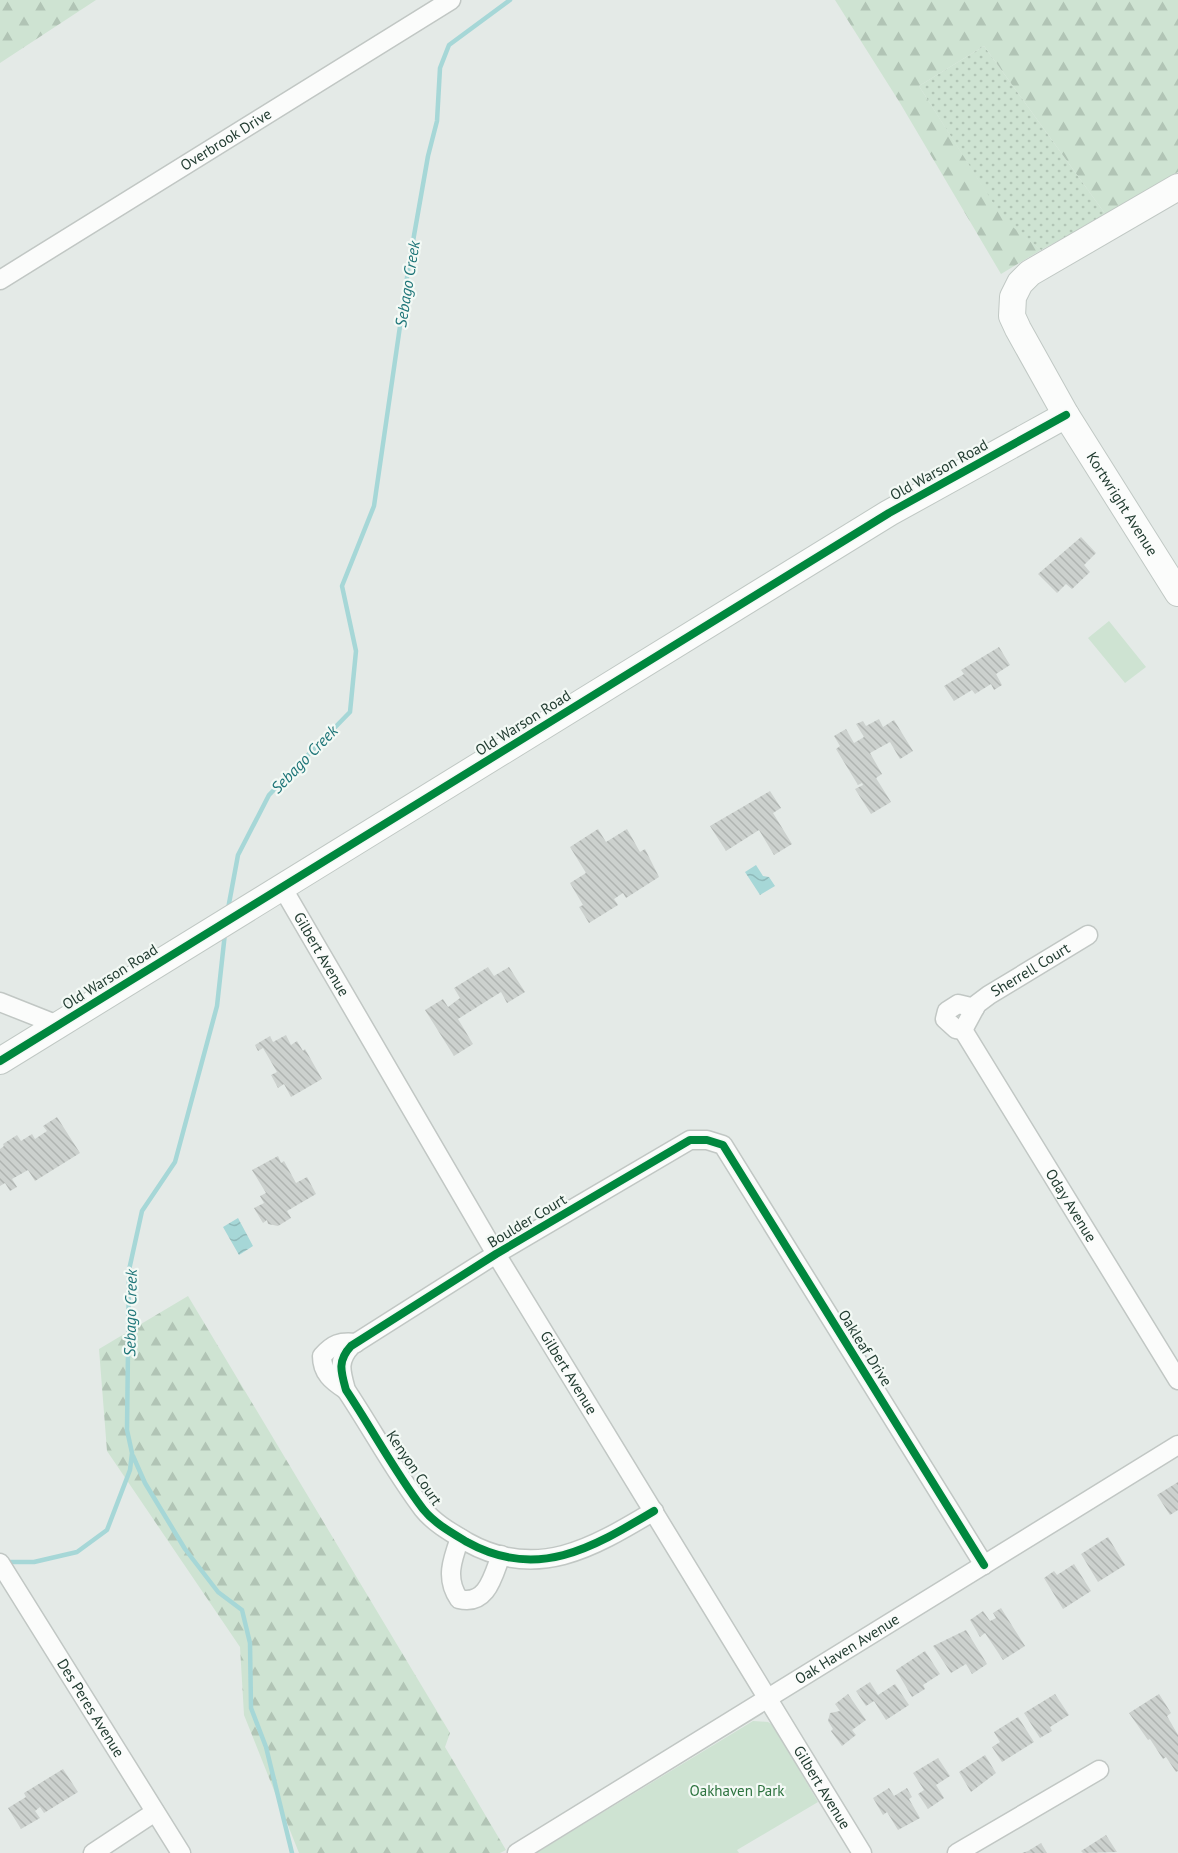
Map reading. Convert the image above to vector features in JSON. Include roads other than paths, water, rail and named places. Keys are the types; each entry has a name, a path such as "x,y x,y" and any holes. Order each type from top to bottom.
{"street":[{"name":"Overbrook Drive","path":"0,280 451,0"},
{"path":"1065,415 1012,316 1013,297 1020,283 1030,273 1178,187"},
{"name":"Kortwright Avenue","path":"1065,415 1178,593"},
{"name":"Old Warson Road","path":"0,1061 889,513 1065,415"},
{"name":"Gilbert Avenue","path":"282,887 496,1254 862,1853"},
{"name":"Sherrell Court","path":"963,1030 975,1008 989,995 1088,935"},
{"path":"0,1002 58,1025"},
{"name":"Oday Avenue","path":"963,1030 1178,1380"},
{"name":"Boulder Court","path":"354,1345 496,1254 690,1140 707,1140 723,1145"},
{"name":"Oakleaf Drive","path":"723,1145 984,1565"},
{"name":"Kenyon Court","path":"354,1345 344,1342 332,1345 321,1356 322,1369 333,1382 346,1390 424,1511 460,1538 480,1549 518,1561 579,1551 606,1539 654,1511"},
{"name":"Oak Haven Avenue","path":"517,1853 770,1699 1178,1445"},
{"path":"460,1538 454,1555 451,1580 451,1587 459,1599 469,1601 481,1595 492,1583 501,1555"},
{"name":"Des Peres Avenue","path":"2,1567 181,1853"},
{"path":"957,1853 1099,1770"},
{"path":"93,1853 155,1812"}],"water":[{"path":"756,865 763,876 769,877 775,886 760,895 745,872"},
{"path":"238,1218 253,1246 239,1255 223,1227"}],"waterway":[{"name":"Sebago Creek","path":"228,909 238,855 269,795 350,712 356,651 342,586 374,506 409,264 428,156 437,121 440,68 449,45 510,0"},
{"name":"Sebago Creek","path":"6,1562 34,1562 77,1552 107,1530 130,1470 132,1453 127,1430 129,1270 142,1211 175,1162 217,1006 225,933"},
{"path":"133,1456 145,1483 185,1549 218,1592 242,1610 250,1643 251,1708 266,1747 292,1853"}],"park label":[{"name":"Oakhaven Park","path":"737,1791"}]}
